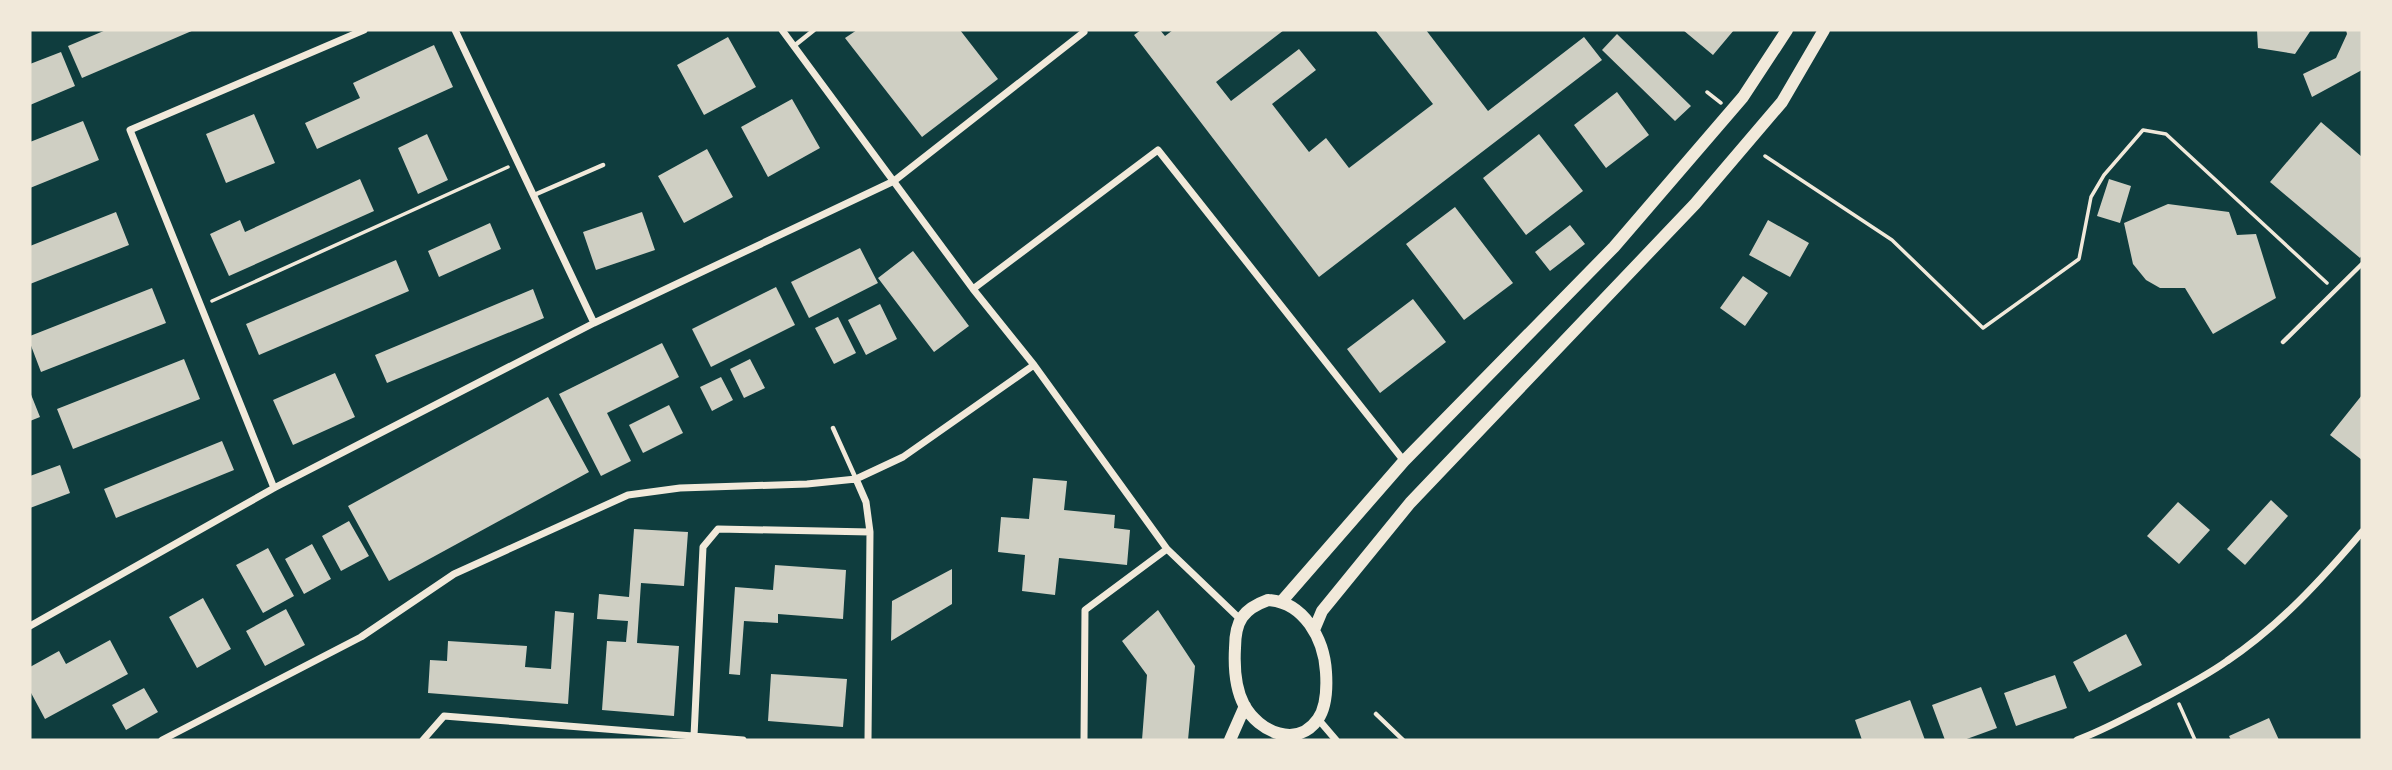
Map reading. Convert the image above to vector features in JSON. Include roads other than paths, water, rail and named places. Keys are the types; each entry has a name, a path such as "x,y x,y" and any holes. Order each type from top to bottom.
{"main road":[{"path":"1282,601 1404,461 1614,247 1743,97 1787,30"},
{"path":"1314,630 1322,611 1410,503 1695,204 1782,102 1824,30"},
{"path":"1268,600 1282,601 1297,611 1314,630 1326,670 1324,705 1318,719 1299,734 1270,737 1245,706 1240,695 1234,662 1235,632 1240,619 1258,604 1268,600"},
{"path":"1230,740 1245,706"}],"street":[{"path":"274,488 130,130 364,30"},
{"path":"455,30 594,323"},
{"path":"782,30 973,289 1034,365 1167,549 1240,619"},
{"path":"30,626 274,488 594,323 894,181 1084,32"},
{"path":"973,289 1158,150 1404,461"},
{"path":"162,740 361,637 454,574 628,495 680,488 807,484 856,479 903,457 1034,365"},
{"path":"856,479 866,502 870,532 868,740"},
{"path":"694,736 702,547 718,529 870,532"},
{"path":"2077,740 2099,732 2174,693 2227,661 2273,626 2333,566 2362,532"},
{"path":"1084,740 1085,610 1167,549"},
{"path":"423,740 444,716 743,740"},
{"path":"1318,719 1336,740"}],"lane":[{"path":"794,46 814,30"},
{"path":"534,195 603,165"},
{"path":"2283,342 2362,264"},
{"path":"833,428 856,479"},
{"path":"1376,714 1403,740"}]}
